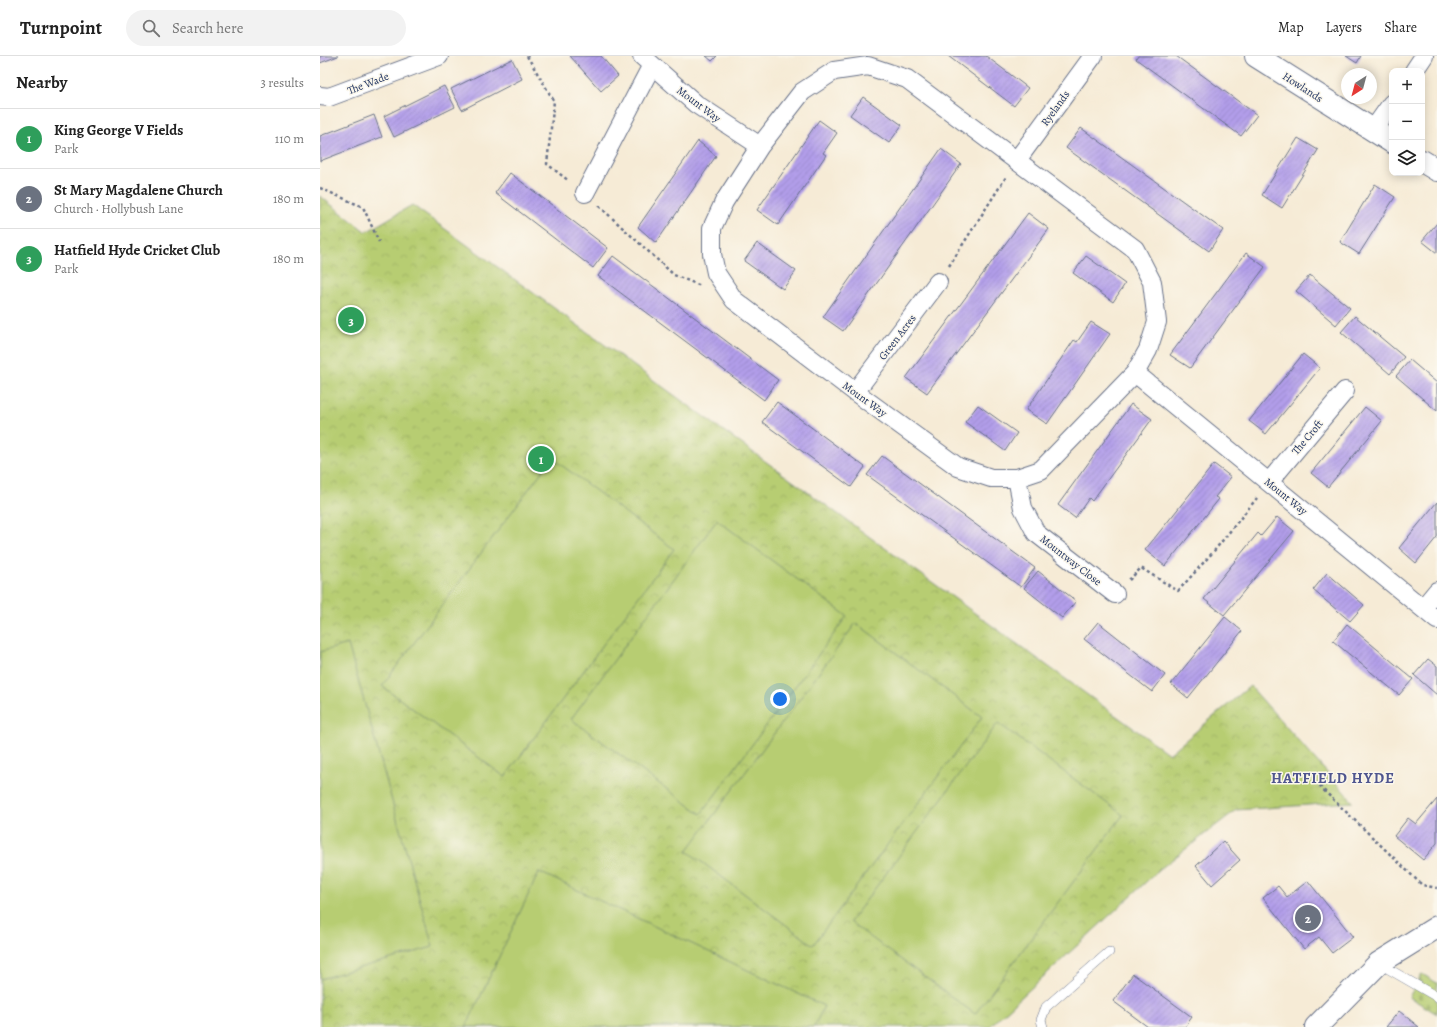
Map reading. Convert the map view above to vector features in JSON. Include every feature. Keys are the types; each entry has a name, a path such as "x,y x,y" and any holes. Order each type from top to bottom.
{"street":[{"name":"The Wade","path":"320,96 328,98 439,56"},
{"name":"Ryelands","path":"1017,160 1092,56"},
{"name":"Howlands","path":"1256,56 1389,140"},
{"path":"1416,68 1424,56"},
{"name":"Mount Way","path":"647,61 696,104 760,146"},
{"path":"585,193 647,61"},
{"name":"Mount Way","path":"868,66 907,79 1135,249 1152,282 1157,322 1148,350 1135,373 1041,470 1017,478 991,478 958,467 734,300 716,273 712,254 712,228 724,202 760,146 802,92 834,71 868,66"},
{"path":"1373,130 1391,104"},
{"path":"1425,163 1437,170"},
{"name":"Green Acres","path":"856,392 938,282"},
{"name":"Mount Way","path":"1135,373 1437,620"},
{"name":"The Croft","path":"1269,482 1345,392"},
{"name":"Mountway Close","path":"1017,478 1023,508 1036,532 1115,594"},
{"path":"1423,608 1437,591"},
{"path":"1316,1027 1379,963 1437,927"}],"lane":[{"path":"1043,1027 1042,1020 1046,1007 1109,952"},
{"path":"1379,963 1437,997"}],"path":[{"path":"938,282 1017,160"},
{"path":"320,188 363,207 379,242"},
{"path":"1115,594 1141,568 1178,592 1214,551 1269,482"},
{"path":"1315,782 1422,885 1437,888"}],"green space":[{"path":"320,196 366,232 412,205 1169,754 1250,686 1353,802 1236,810 1160,869 989,1027 320,1027"},
{"path":"552,458 674,549 505,777 382,686"},
{"path":"717,520 847,616 701,814 571,719"},
{"path":"856,623 982,717 813,945 687,851"},
{"path":"348,644 433,947 320,979 320,652"},
{"path":"998,723 1123,815 975,1014 850,922"},
{"path":"539,872 824,1006 814,1027 466,1027"},
{"path":"1422,974 1437,983 1437,1014 1409,997"}],"building":[{"path":"320,56 338,56 320,63"},
{"path":"570,56 601,56 618,76 601,91"},
{"path":"706,56 717,56 712,61"},
{"path":"948,56 986,56 1028,88 1014,106"},
{"path":"1138,56 1176,56 1257,115 1241,136 1136,59"},
{"path":"1346,56 1361,56 1357,63"},
{"path":"512,59 522,79 462,110 451,89"},
{"path":"444,86 455,107 394,137 384,116"},
{"path":"863,97 902,125 889,143 850,115"},
{"path":"374,115 382,137 320,161 320,136"},
{"path":"819,120 837,133 823,153 826,155 778,225 757,210"},
{"path":"1081,128 1223,230 1209,251 1066,148"},
{"path":"1298,138 1318,150 1282,208 1262,195"},
{"path":"698,141 716,156 656,243 638,227"},
{"path":"941,149 961,164 843,331 823,317"},
{"path":"510,173 608,248 593,268 495,193"},
{"path":"1375,184 1395,197 1359,254 1340,242"},
{"path":"1028,213 1049,229 927,393 906,378"},
{"path":"1437,223 1437,253 1422,241"},
{"path":"757,243 796,271 783,289 744,261"},
{"path":"1246,253 1265,267 1190,368 1170,355"},
{"path":"613,256 778,380 764,400 598,276"},
{"path":"1086,256 1125,284 1113,302 1073,273"},
{"path":"1310,275 1350,308 1336,325 1296,291"},
{"path":"1355,316 1404,357 1390,374 1341,332"},
{"path":"1091,322 1110,334 1047,424 1026,410 1074,340 1077,342"},
{"path":"1303,354 1320,368 1266,434 1249,421"},
{"path":"1410,360 1437,383 1437,411 1396,376"},
{"path":"777,402 865,467 851,487 762,422"},
{"path":"1131,404 1152,419 1092,501 1089,498 1075,518 1058,505"},
{"path":"978,405 1017,433 1005,451 965,422"},
{"path":"1365,407 1382,421 1328,487 1311,473"},
{"path":"882,456 1035,568 1021,587 867,475"},
{"path":"1214,464 1231,477 1215,497 1219,499 1165,566 1145,550"},
{"path":"1437,502 1437,537 1416,563 1399,548"},
{"path":"1277,517 1294,531 1224,615 1204,599 1258,533 1261,536"},
{"path":"1038,571 1076,601 1062,618 1024,588"},
{"path":"1327,573 1364,605 1350,621 1313,590"},
{"path":"1225,617 1242,631 1188,698 1171,684"},
{"path":"1098,622 1165,675 1152,692 1084,639"},
{"path":"1347,624 1413,679 1399,695 1333,641"},
{"path":"1428,659 1437,666 1437,695 1414,675"},
{"path":"1437,799 1437,843 1423,860 1394,836 1408,818 1416,824"},
{"path":"1223,841 1240,860 1212,885 1196,866"},
{"path":"1308,881 1353,937 1332,953 1319,937 1304,949 1263,898 1278,886 1287,897"},
{"path":"1133,974 1192,1017 1185,1027 1148,1027 1113,1001"},
{"path":"1399,1011 1419,1027 1386,1027"}],"place":[{"name":"Hatfield Hyde Cricket Club","path":"351,320"},
{"name":"King George V Fields","path":"541,459"},
{"name":"St Mary Magdalene Church","path":"1308,918"}],"district":[{"name":"HATFIELD HYDE","path":"1333,778"}]}
